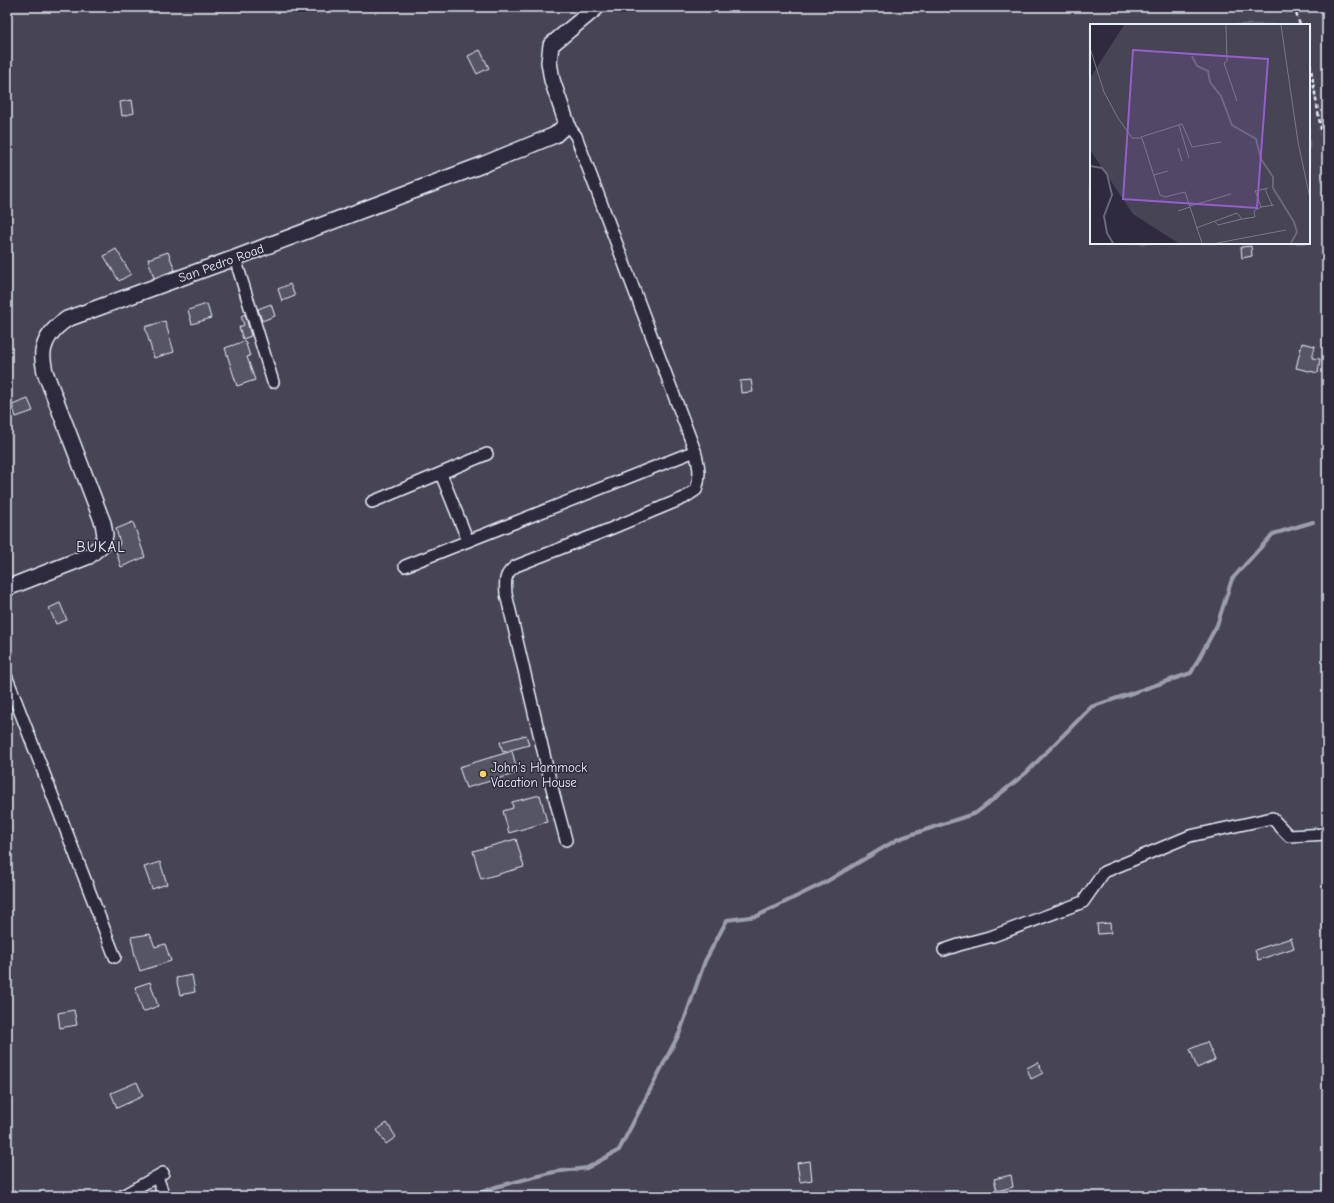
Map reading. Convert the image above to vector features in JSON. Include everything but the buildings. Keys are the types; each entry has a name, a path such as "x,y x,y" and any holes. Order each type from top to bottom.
{"street":[{"path":"566,840 551,784 506,594 505,580 509,570 516,566 684,498 696,490 700,478 695,450 576,136 567,124 552,80 549,62 551,45 597,7"},
{"name":"San Pedro Road","path":"7,588 89,556 102,545 105,536 102,523 45,372 42,354 46,341 57,325 67,319 235,258 482,164 555,134 567,124"},
{"path":"235,258 273,382"},
{"path":"405,566 695,450"},
{"path":"372,502 487,454"},
{"path":"441,474 468,541"},
{"path":"7,678 116,957"},
{"path":"944,950 992,936 1083,902 1104,872 1190,836 1272,818 1289,836 1327,834"},
{"path":"122,1196 160,1175 164,1196"}],"path":[{"path":"1294,7 1300,24"},
{"path":"1310,63 1327,166"}],"shaded area":[{"path":"7,7 1327,7 1327,1196 7,1196"}],"waterway":[{"path":"471,1196 495,1187 554,1172 587,1168 619,1150 680,1032 705,961 727,920 757,916 824,883 898,839 976,813 1026,773 1091,707 1191,673 1217,625 1232,579 1273,534 1313,522"}],"place":[{"name":"John's Hammock Vacation House","path":"483,774"}],"district":[{"name":"BUKAL","path":"101,547"}]}
